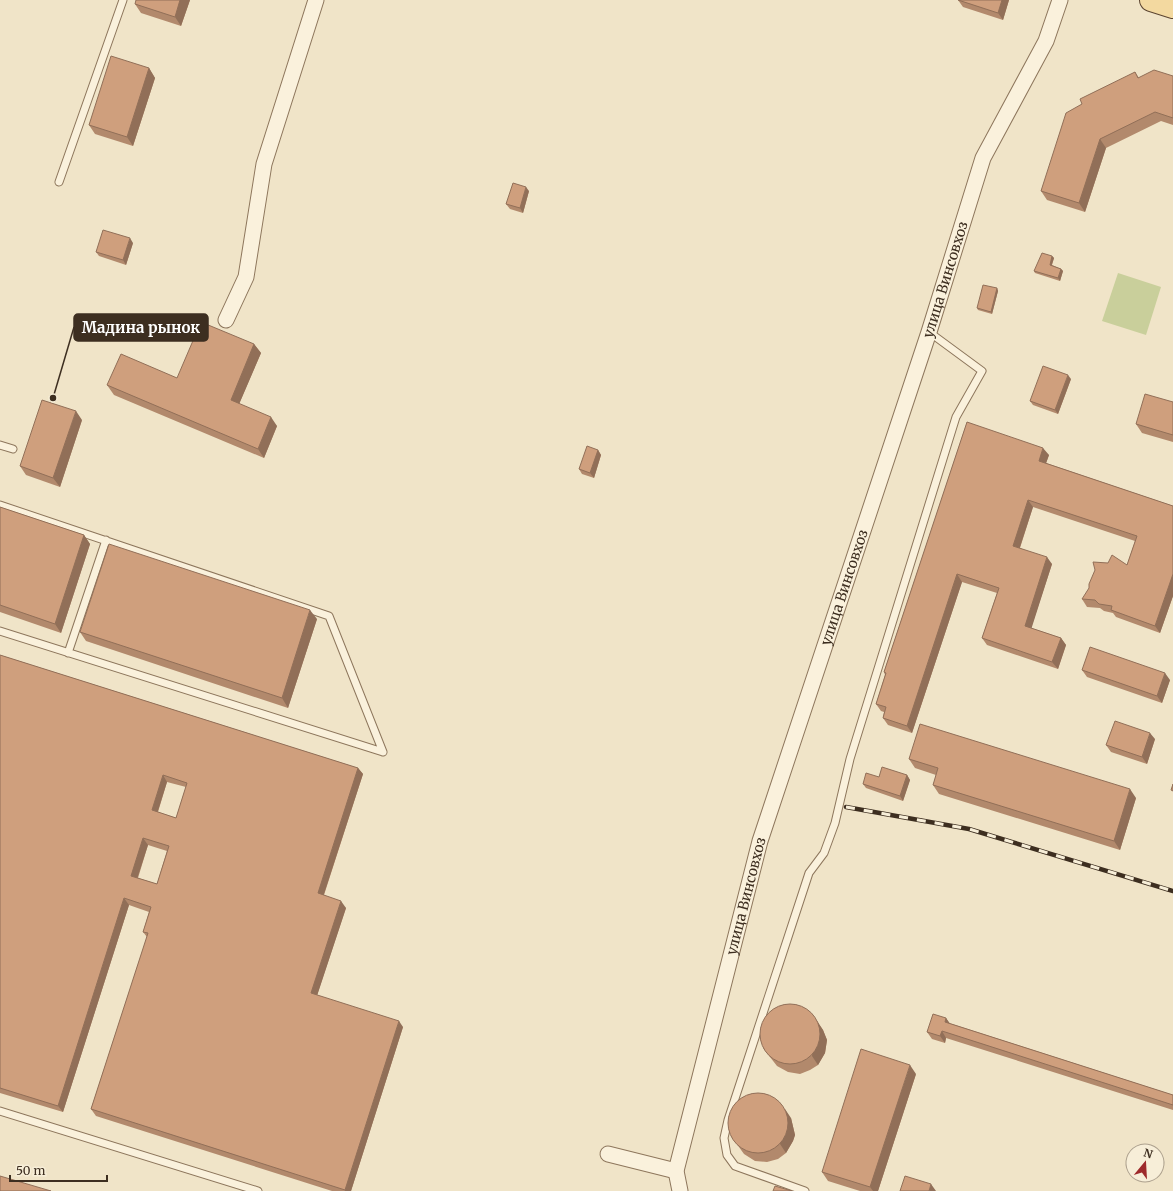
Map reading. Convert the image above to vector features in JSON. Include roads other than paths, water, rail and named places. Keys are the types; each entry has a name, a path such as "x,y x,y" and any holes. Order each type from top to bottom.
{"main road":[{"path":"1151,0 1173,7"}],"street":[{"path":"226,320 246,277 264,164 316,0"},
{"name":"улица Винсовхоз","path":"680,1191 676,1171 760,841 928,332 983,158 1046,41 1060,0"},
{"path":"608,1154 676,1171"}],"lane":[{"path":"59,182 123,0"},
{"path":"805,1191 735,1166 727,1155 724,1138 731,1112 809,873 824,853 835,823 850,759 956,417 982,371 928,332"},
{"path":"0,445 14,449"},
{"path":"0,505 329,616 383,752 0,631"},
{"path":"68,653 106,540"},
{"path":"0,1111 258,1191"}],"railway":[{"path":"846,807 969,829 1173,891"}],"place":[{"name":"Мадина рынок","path":"53,398"}]}
